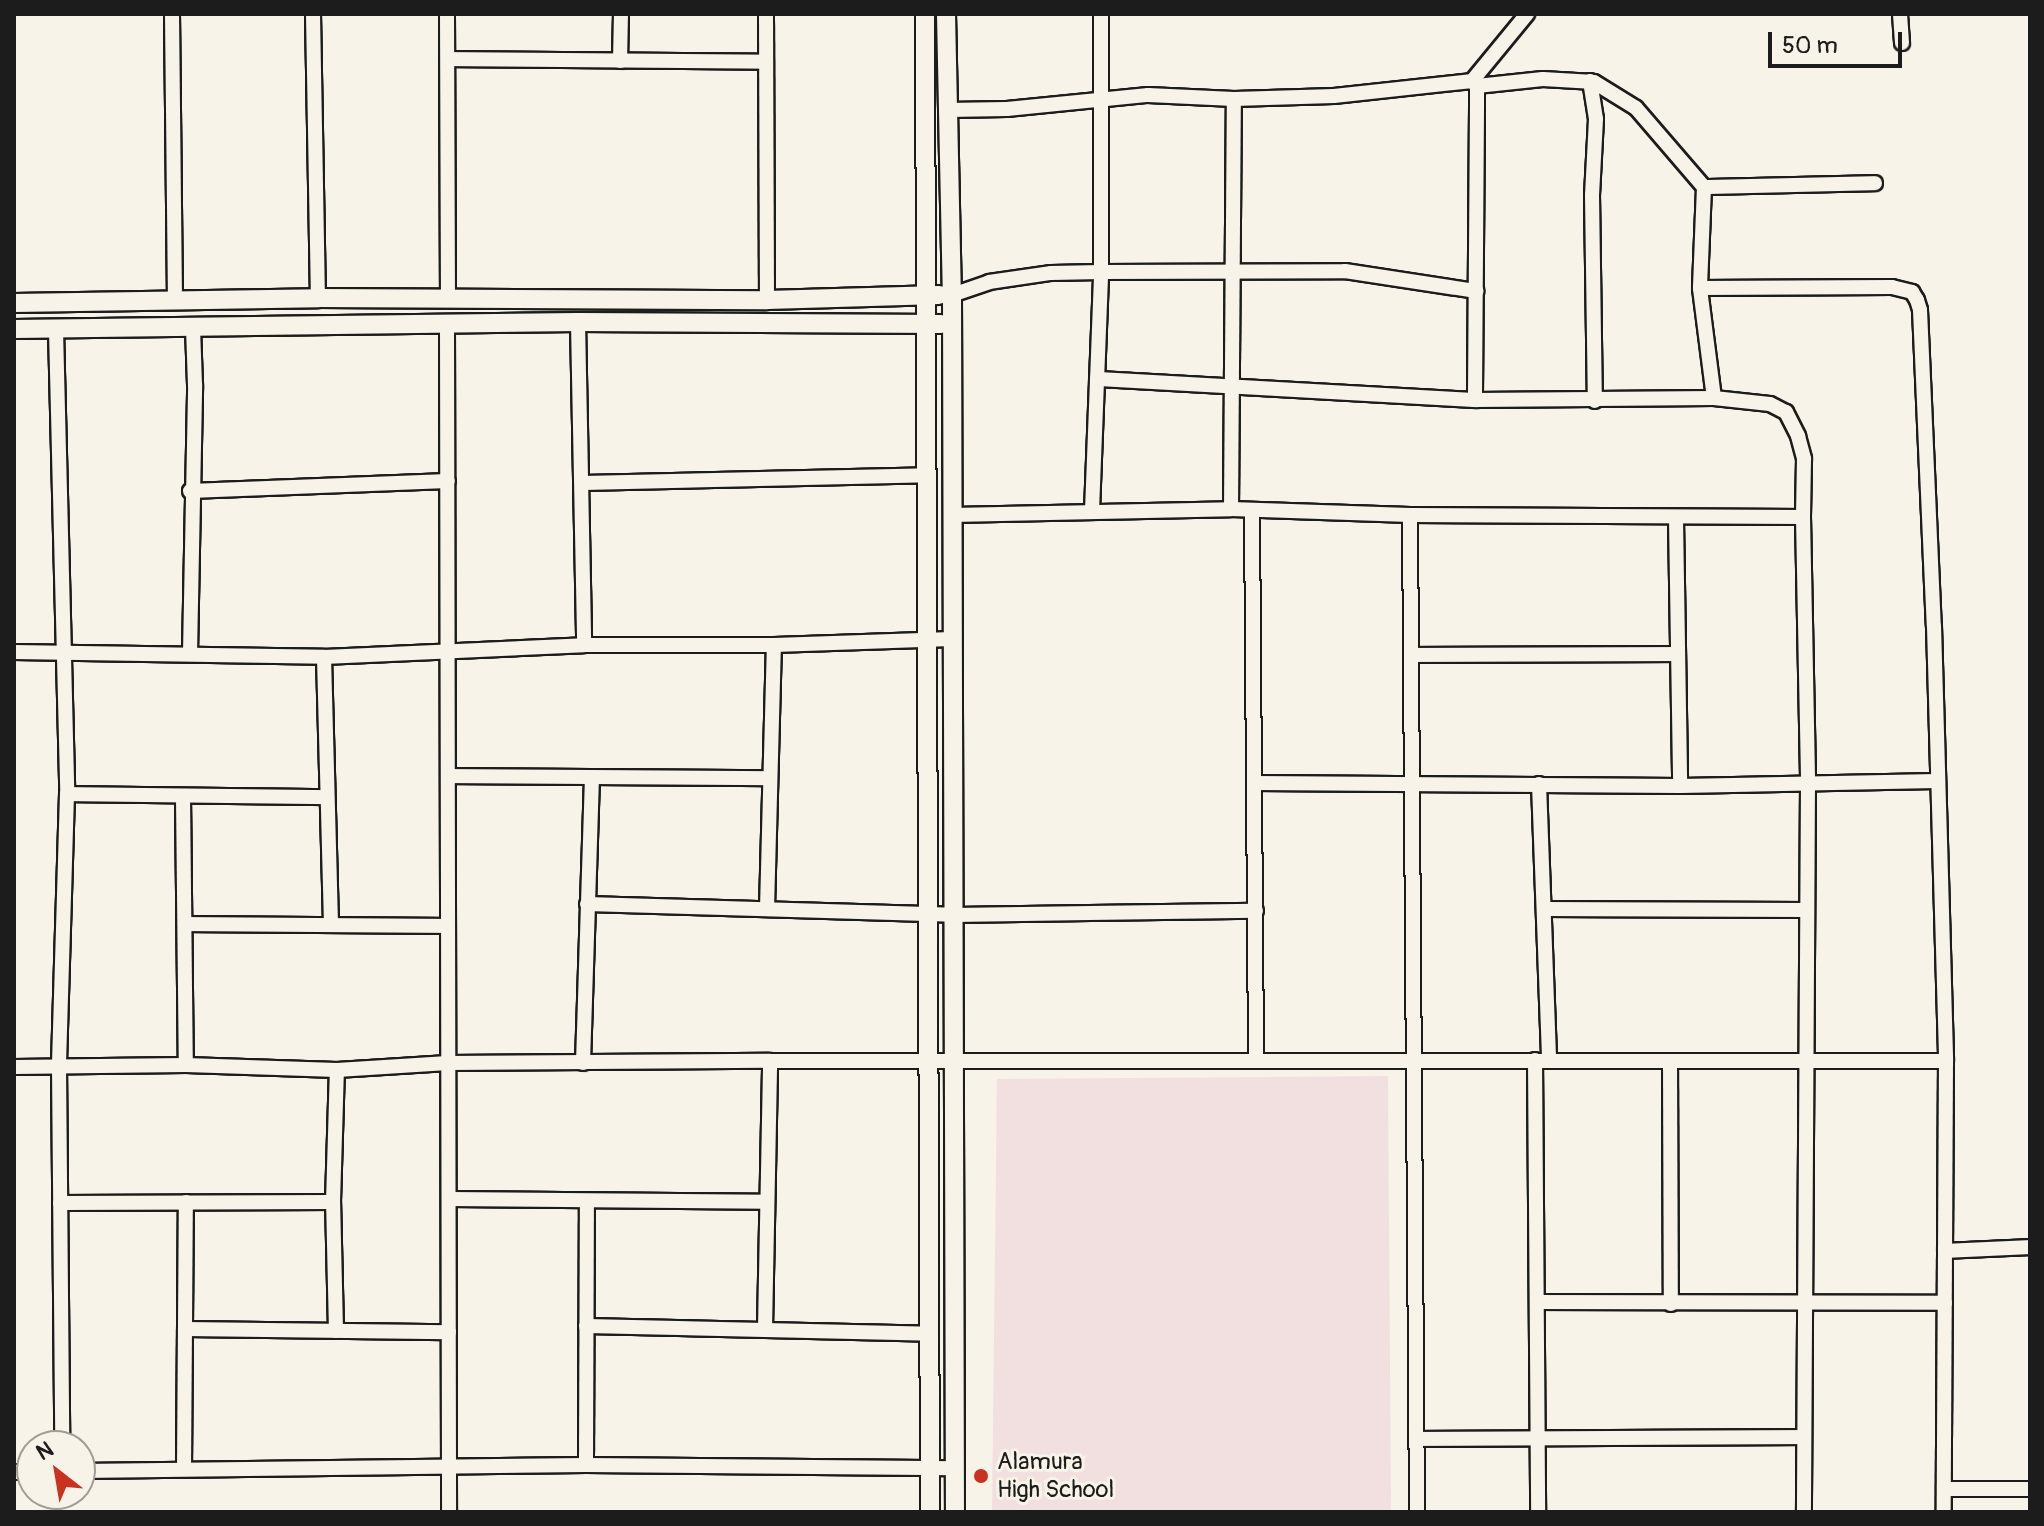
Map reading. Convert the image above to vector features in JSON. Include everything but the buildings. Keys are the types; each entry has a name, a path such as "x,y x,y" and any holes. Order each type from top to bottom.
{"street":[{"path":"172,14 175,302"},
{"path":"313,14 318,298"},
{"path":"447,14 448,298"},
{"path":"620,61 621,14"},
{"path":"766,14 767,300"},
{"path":"925,14 929,475 930,1512"},
{"path":"946,14 952,295 955,1512"},
{"path":"1092,511 1101,272 1101,14"},
{"path":"1475,400 1474,83 1527,14"},
{"path":"1900,14 1902,43"},
{"path":"448,59 766,62"},
{"path":"947,110 1007,109 1100,97 1148,95 1234,99 1334,96 1474,83 1543,79 1590,81 1636,108 1704,187 1700,288 1714,398"},
{"path":"1590,81 1596,119 1592,195 1595,401"},
{"path":"1231,509 1234,99"},
{"path":"1704,187 1875,183"},
{"path":"14,303 318,298 767,300 952,295 989,282 1051,273 1101,272 1345,271 1476,291"},
{"path":"1700,288 1892,287 1912,292 1920,310 1934,626 1946,1061 1944,1512"},
{"path":"14,329 578,322 951,323"},
{"path":"578,322 584,645"},
{"path":"447,324 449,1512"},
{"path":"190,654 190,491 195,385 193,329"},
{"path":"56,330 67,794 59,1066 62,1430"},
{"path":"1097,379 1475,400 1714,398 1770,404 1786,412 1798,436 1804,459 1808,785 1804,1512"},
{"path":"583,483 929,475"},
{"path":"190,491 448,481"},
{"path":"952,515 1231,509 1676,519 1803,517"},
{"path":"1252,511 1256,1060"},
{"path":"1410,515 1417,1512"},
{"path":"1676,519 1680,786"},
{"path":"14,652 324,657 584,645 774,645 952,639"},
{"path":"767,909 774,645"},
{"path":"1412,655 1677,654"},
{"path":"324,657 331,925"},
{"path":"448,776 770,778"},
{"path":"583,1063 592,779"},
{"path":"1255,783 1680,786 1937,781"},
{"path":"1538,1512 1537,1302 1544,909 1539,784"},
{"path":"67,794 327,797"},
{"path":"183,797 186,1065"},
{"path":"587,904 930,915 1256,911"},
{"path":"1544,909 1807,910"},
{"path":"186,924 448,926"},
{"path":"14,1067 186,1065 337,1070 448,1063 770,1061 1946,1061"},
{"path":"765,1329 770,1061"},
{"path":"1670,1061 1671,1304"},
{"path":"336,1331 333,1202 337,1070"},
{"path":"450,1199 767,1202"},
{"path":"586,1465 587,1201"},
{"path":"184,1468 186,1202"},
{"path":"60,1203 333,1202"},
{"path":"1945,1251 2030,1247"},
{"path":"1537,1302 1945,1303"},
{"path":"586,1326 931,1334"},
{"path":"185,1329 449,1332"},
{"path":"1417,1439 1804,1437"},
{"path":"96,1471 586,1465 955,1468"},
{"path":"1944,1489 2030,1489"}],"shaded area":[{"path":"1388,1076 1391,1512 992,1512 997,1079"}],"place":[{"name":"Alamura High School","path":"981,1476"}]}
